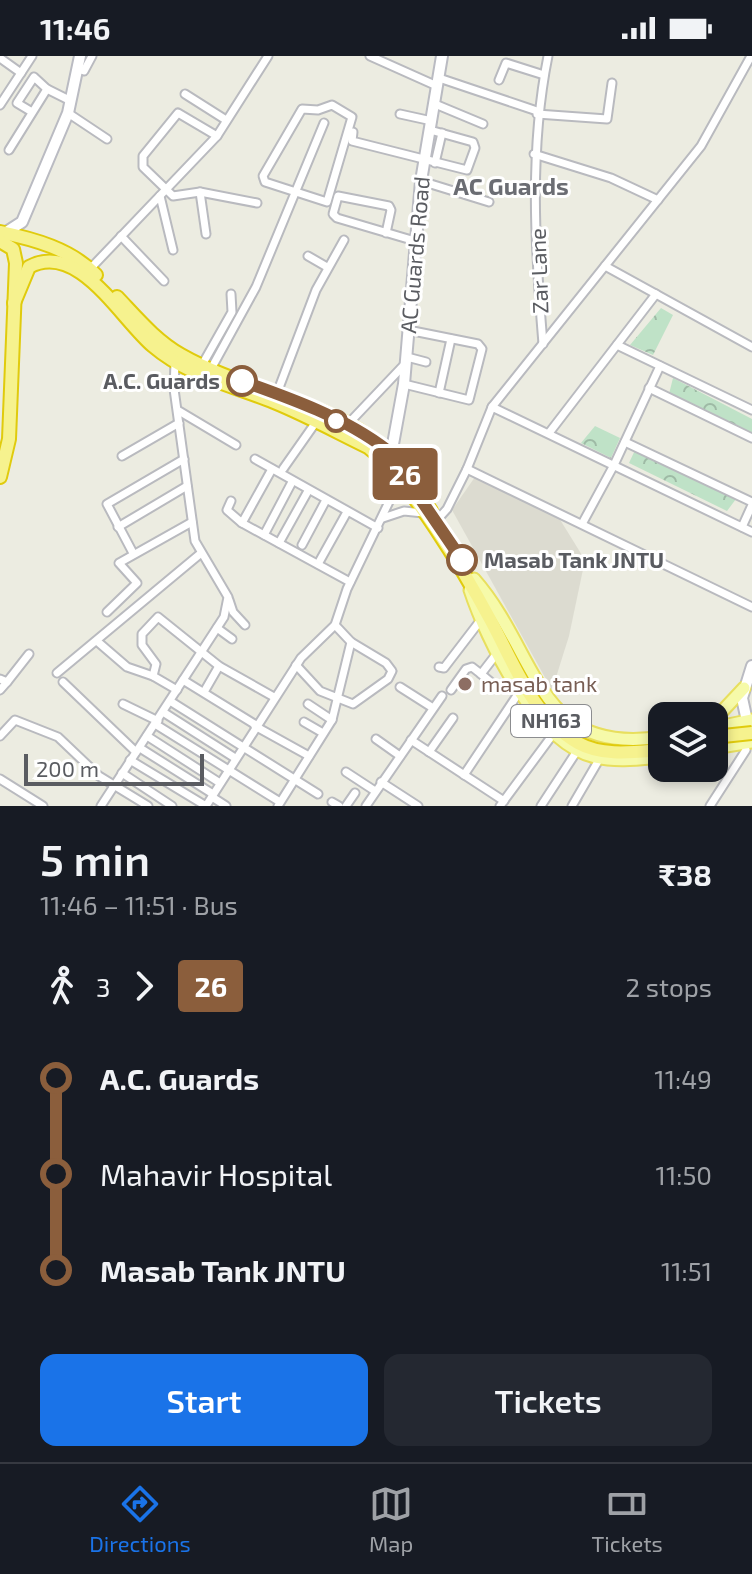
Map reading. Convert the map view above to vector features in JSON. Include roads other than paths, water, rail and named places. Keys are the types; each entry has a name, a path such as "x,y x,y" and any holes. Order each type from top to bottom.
{"highway":[{"name":"NH163","path":"1,237 31,239 65,254 90,269 150,332 180,355 277,393 316,422 368,447 399,481 470,581"},
{"name":"NH163","path":"1,237 65,254"},
{"path":"0,477 9,439 6,378 16,255 1,237"},
{"name":"NH163","path":"14,303 29,267 46,261 63,264 87,275 142,336 175,363 205,378 292,405 373,439 391,455 437,520 530,695 561,731 580,744 600,750 648,750"},
{"name":"NH163","path":"488,619 535,690 567,727 604,744 648,744"},
{"path":"728,741 751,737"}],"main road":[{"path":"470,581 492,600 555,710 574,726 603,739 648,739"},
{"path":"488,619 498,652 520,691 554,733 577,751 600,758 648,758"},
{"path":"728,705 744,688"},
{"path":"728,731 751,737"},
{"path":"728,744 751,737"}],"street":[{"path":"32,56 2,101 17,103 32,112"},
{"path":"1,237 22,222 68,113 80,56"},
{"path":"77,69 84,71 92,56"},
{"path":"90,269 217,136 268,56"},
{"path":"370,56 438,82 537,112 607,119 612,83"},
{"name":"AC Guards Road","path":"391,455 409,385 406,360 421,181 430,161 431,126 442,56"},
{"name":"Zar Lane","path":"543,344 534,154 537,112 548,56"},
{"path":"0,58 21,73"},
{"path":"437,520 447,509 467,469 492,407 701,146 751,60"},
{"path":"499,80 506,63 544,75"},
{"path":"17,103 34,77 47,89 71,101"},
{"path":"9,150 47,89"},
{"path":"185,94 226,120"},
{"path":"435,104 483,124"},
{"path":"332,105 350,114 352,118 328,200 293,193 268,184 263,176 302,109 318,110 332,105"},
{"path":"68,113 107,139"},
{"path":"173,250 164,194 141,163 171,120 181,113 217,136"},
{"path":"356,118 352,141 467,170 475,148 465,138 442,133 400,114"},
{"path":"207,367 256,287 324,123"},
{"path":"430,161 442,133"},
{"path":"534,154 611,178 658,200"},
{"path":"421,181 489,202"},
{"path":"164,194 173,196 200,192 257,203"},
{"path":"200,192 206,234"},
{"path":"386,233 391,210 389,206 338,196 335,216 386,233 415,241"},
{"path":"22,222 25,235 31,239"},
{"path":"121,236 164,281"},
{"path":"277,393 327,267 344,240"},
{"path":"308,256 327,267"},
{"path":"605,266 752,347"},
{"path":"549,433 656,294"},
{"path":"207,367 232,312 234,296"},
{"path":"408,330 478,344 482,349 469,400 409,385"},
{"path":"439,393 451,339"},
{"path":"617,345 752,410"},
{"path":"346,426 406,360 426,362"},
{"path":"175,363 174,389 192,522 200,554 228,597 233,612 245,625"},
{"path":"582,524 614,465 660,366"},
{"path":"649,388 752,438"},
{"path":"492,407 752,532"},
{"path":"179,411 236,445"},
{"path":"283,469 316,422"},
{"path":"122,456 179,423"},
{"path":"625,442 752,504 742,527"},
{"path":"133,553 107,504 184,459"},
{"path":"255,459 378,528"},
{"path":"242,523 272,469"},
{"path":"467,469 752,607"},
{"path":"130,760 206,806 296,665 335,625 350,582 399,481"},
{"path":"264,535 292,482"},
{"path":"118,527 187,486"},
{"path":"279,543 308,491"},
{"path":"302,545 326,500"},
{"path":"231,501 227,510 242,523 350,582"},
{"path":"383,518 404,511 423,513"},
{"path":"318,564 347,512"},
{"path":"107,612 137,583 119,563 192,522"},
{"path":"57,673 200,554"},
{"path":"115,806 103,803 224,617 228,597"},
{"path":"153,676 156,664 142,645 142,634 156,618 164,619 219,666 274,697"},
{"path":"439,667 444,668 488,619"},
{"path":"296,665 309,683 337,700 357,703 392,674 386,663 351,642 335,625"},
{"path":"217,628 232,639"},
{"path":"98,642 127,667 153,676 177,690"},
{"path":"123,704 156,722 279,804 332,720 351,642"},
{"path":"481,674 498,652"},
{"path":"0,690 4,680 29,654"},
{"path":"204,692 219,666"},
{"path":"711,806 751,737 744,688 752,666"},
{"path":"451,690 468,667 493,684"},
{"path":"183,680 309,756"},
{"path":"63,682 138,750 226,806"},
{"path":"400,687 433,708"},
{"path":"464,775 520,691"},
{"path":"366,806 442,696"},
{"path":"170,701 318,794"},
{"path":"308,704 332,720"},
{"path":"163,712 235,758"},
{"path":"429,752 453,718"},
{"path":"0,736 15,720 45,730 69,746 92,770 148,806"},
{"path":"304,722 323,733"},
{"path":"411,740 502,803 554,733"},
{"path":"147,736 220,783"},
{"path":"376,739 400,756"},
{"path":"541,806 577,751"},
{"path":"572,806 600,758"},
{"path":"346,772 375,791"},
{"path":"122,773 172,806"},
{"path":"0,779 43,806"},
{"path":"381,782 418,806"},
{"path":"346,806 355,793"}],"place":[{"name":"A.C. Guards","path":"242,381"},
{"name":"Masab Tank JNTU","path":"462,560"},
{"name":"masab tank","path":"465,684"}],"district":[{"name":"AC Guards","path":"511,187"}]}
